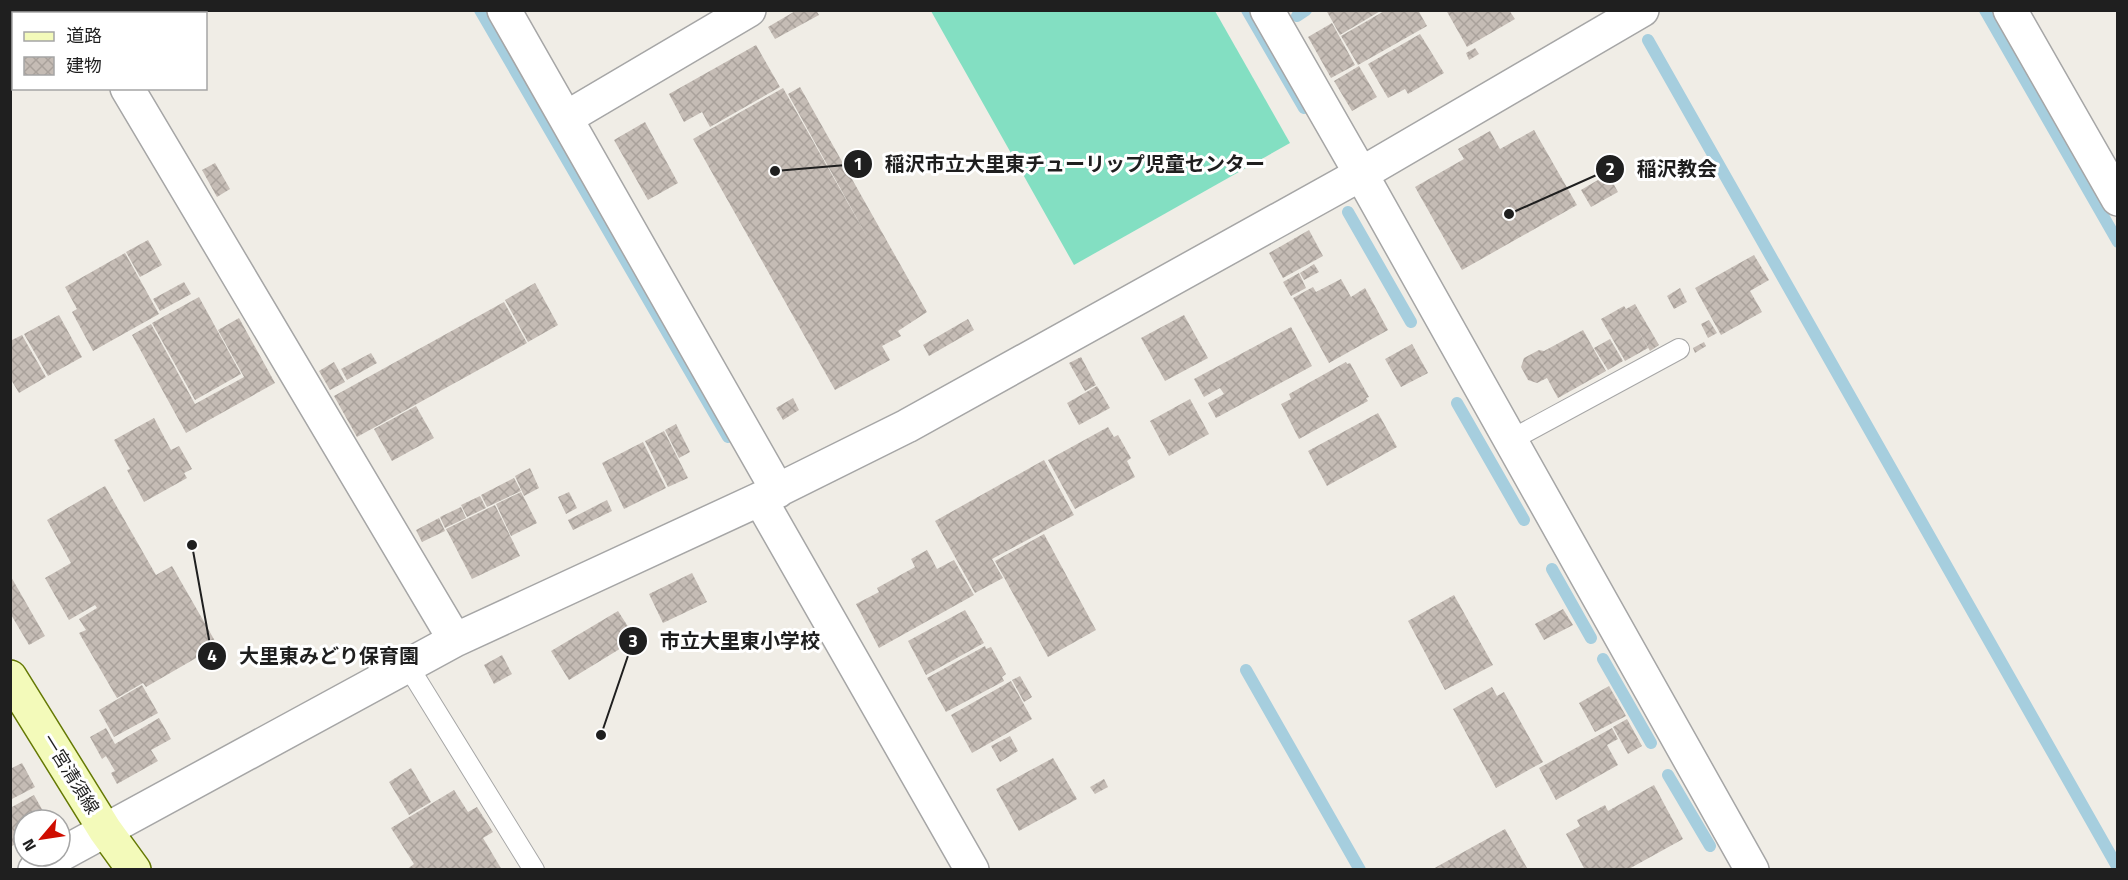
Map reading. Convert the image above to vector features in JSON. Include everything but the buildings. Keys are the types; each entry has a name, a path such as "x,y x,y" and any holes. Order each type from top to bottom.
{"main road":[{"name":"一宮清須線","path":"10,676 105,830 134,870"}],"street":[{"path":"504,10 566,118 972,870"},
{"path":"566,118 749,10"},
{"path":"1267,10 1752,870"},
{"path":"72,849 455,640 769,495 907,426 1361,174 1642,10"},
{"path":"2010,10 2118,199"},
{"path":"128,90 455,640"}],"lane":[{"path":"1510,440 1679,349"},
{"path":"408,666 534,870"}],"green space":[{"path":"931,11 1215,11 1290,143 1074,265"}],"waterway":[{"path":"480,10 728,437"},
{"path":"1247,10 1304,108"},
{"path":"1297,16 1306,10"},
{"path":"1985,10 2118,242"},
{"path":"1648,40 2118,868"},
{"path":"1348,212 1411,322"},
{"path":"1457,403 1524,520"},
{"path":"1552,569 1591,638"},
{"path":"1603,659 1651,743"},
{"path":"1246,670 1360,870"},
{"path":"1668,775 1710,846"}],"place":[{"name":"稲沢市立大里東チューリップ児童センター","path":"775,171"},
{"name":"稲沢教会","path":"1509,214"},
{"name":"大里東みどり保育園","path":"192,545"},
{"name":"市立大里東小学校","path":"601,735"}]}
